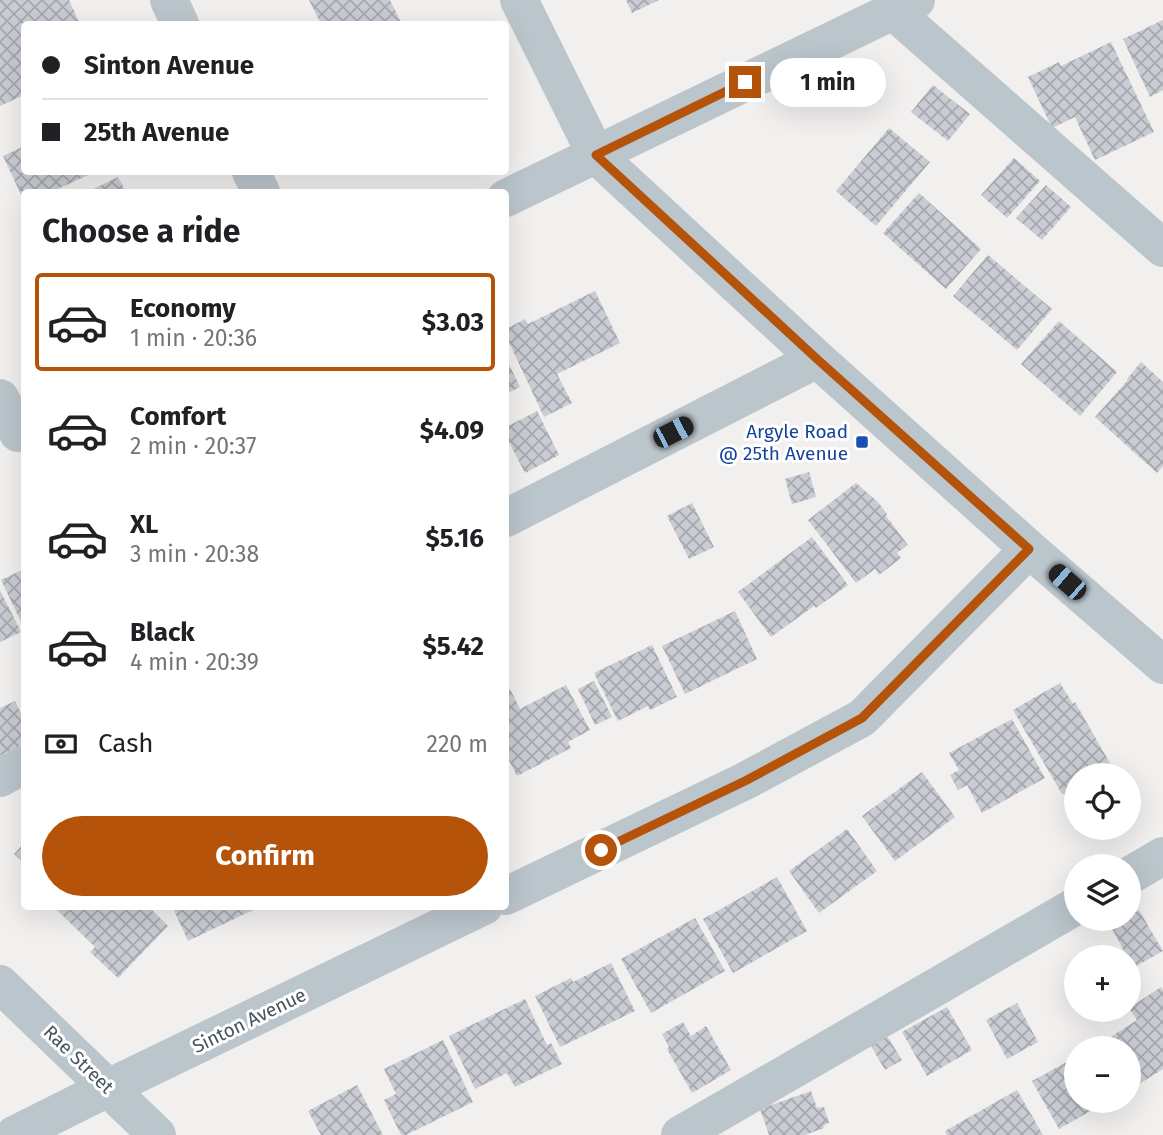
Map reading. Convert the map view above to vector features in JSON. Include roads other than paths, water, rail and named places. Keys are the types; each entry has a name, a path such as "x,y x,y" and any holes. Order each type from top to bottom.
{"street":[{"path":"169,0 179,21"},
{"path":"519,0 596,155 817,359 1163,665"},
{"path":"509,197 885,8 1163,248"},
{"path":"509,517 817,359"},
{"path":"0,398 14,435"},
{"path":"509,895 745,781 862,718 1029,549"},
{"path":"0,778 21,767"},
{"path":"1141,869 1163,856"},
{"name":"Sinton Avenue","path":"14,1135 476,910"},
{"path":"680,1135 1064,913"},
{"name":"Rae Street","path":"0,984 157,1135"}],"place":[{"name":"Argyle Road @ 25th Avenue","path":"862,442"}]}
